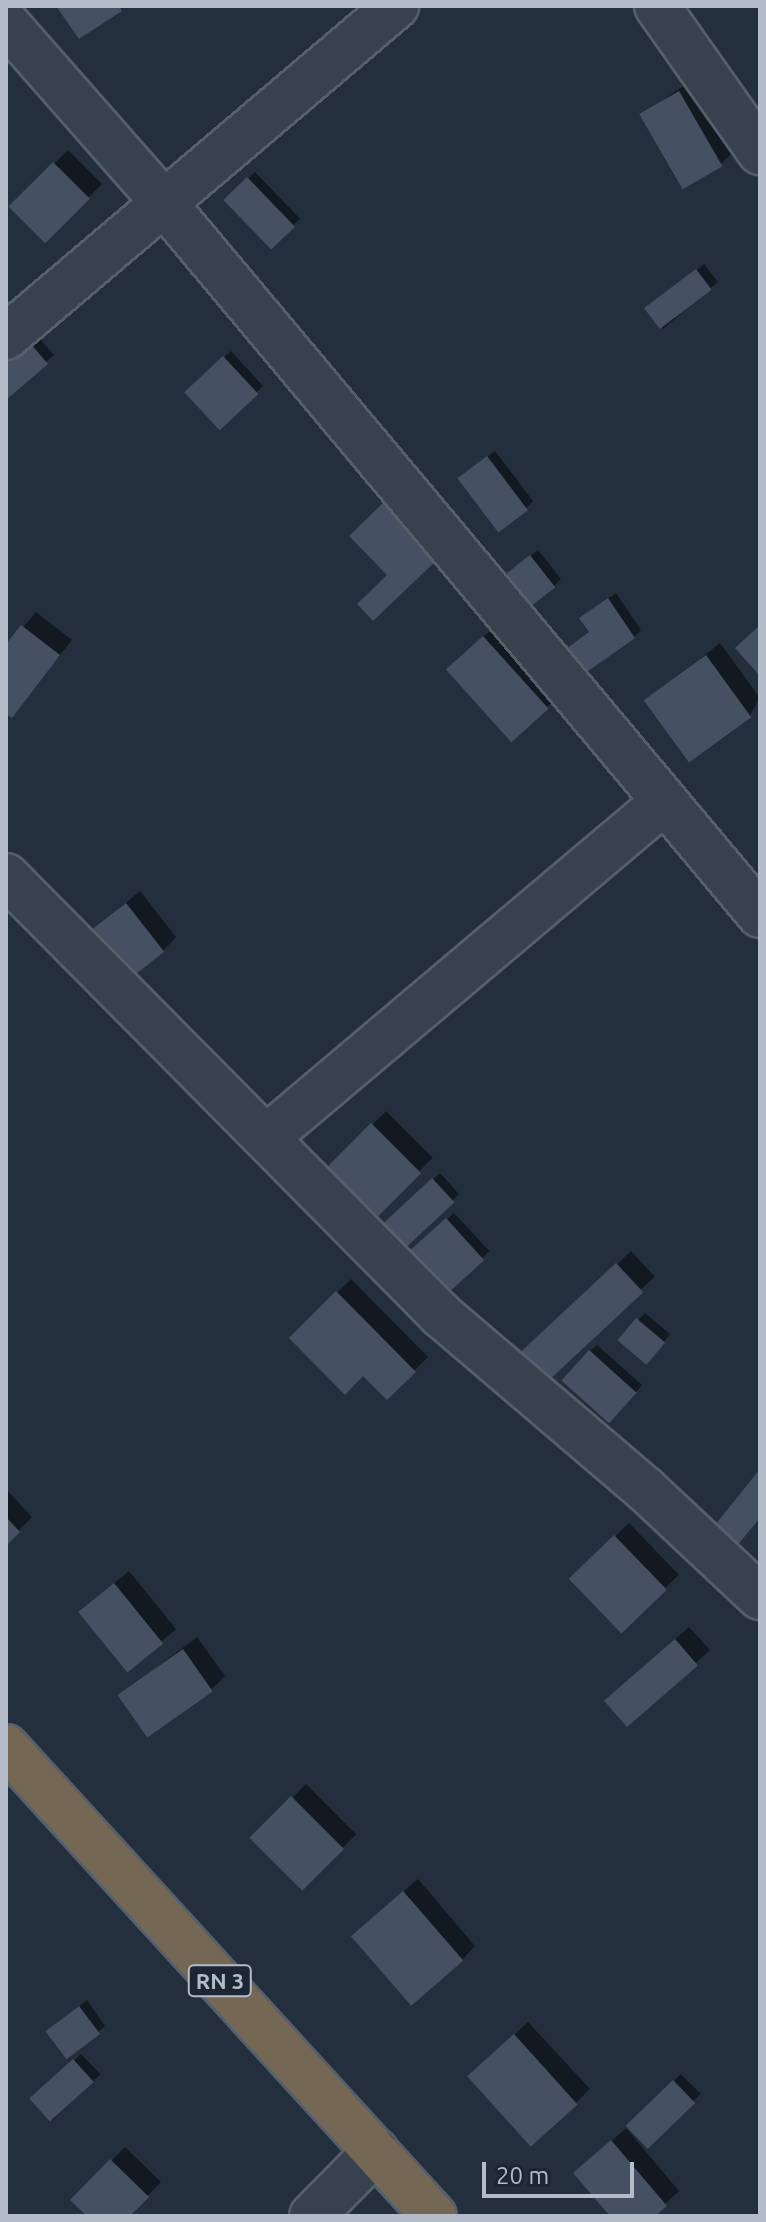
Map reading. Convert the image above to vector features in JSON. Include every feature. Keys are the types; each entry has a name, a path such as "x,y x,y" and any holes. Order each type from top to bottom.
{"highway":[{"name":"RN 3","path":"6,1747 434,2216"}],"street":[{"path":"6,337 396,6"},
{"path":"657,6 760,152"},
{"path":"6,23 163,202 760,915"},
{"path":"266,1138 665,801"},
{"path":"6,876 441,1315 645,1489 760,1597"},
{"path":"312,2216 376,2151"}],"building":[{"path":"56,6 119,6 122,11 79,39"},
{"path":"679,91 722,166 683,189 639,114"},
{"path":"53,162 90,199 45,243 8,207"},
{"path":"247,177 295,227 271,250 223,200"},
{"path":"696,269 712,290 660,329 644,308"},
{"path":"25,337 48,364 6,400 6,353"},
{"path":"223,356 258,394 220,430 184,392"},
{"path":"487,456 528,510 498,533 457,478"},
{"path":"385,501 439,558 373,621 357,604 387,575 349,536"},
{"path":"530,555 555,587 532,606 506,573"},
{"path":"608,598 635,638 584,674 566,649 589,632 579,618"},
{"path":"21,625 60,655 12,718 6,714 6,644"},
{"path":"760,625 760,676 735,648"},
{"path":"483,636 549,709 511,742 446,669"},
{"path":"706,655 751,717 689,763 644,700"},
{"path":"126,903 164,952 126,981 88,933"},
{"path":"371,1123 421,1173 378,1216 328,1166"},
{"path":"432,1178 455,1202 399,1254 376,1230"},
{"path":"446,1218 484,1260 446,1294 408,1252"},
{"path":"616,1263 643,1292 547,1382 519,1353"},
{"path":"336,1291 416,1372 387,1400 363,1376 345,1395 289,1338"},
{"path":"636,1318 665,1342 646,1365 617,1340"},
{"path":"589,1350 637,1393 609,1423 562,1380"},
{"path":"760,1469 760,1518 735,1548 711,1530"},
{"path":"6,1517 20,1532 6,1546"},
{"path":"614,1535 667,1590 621,1633 569,1579"},
{"path":"114,1583 163,1644 127,1673 78,1612"},
{"path":"675,1639 698,1665 627,1727 604,1701"},
{"path":"183,1649 213,1692 147,1737 117,1695"},
{"path":"291,1796 344,1849 302,1891 249,1838"},
{"path":"403,1891 463,1960 411,2006 351,1936"},
{"path":"79,2006 100,2034 67,2059 45,2031"},
{"path":"514,2034 578,2105 531,2147 467,2076"},
{"path":"73,2059 94,2082 50,2122 29,2098"},
{"path":"673,2080 695,2103 648,2149 626,2126"},
{"path":"611,2140 667,2206 655,2216 610,2216 573,2173"},
{"path":"110,2159 149,2197 130,2216 87,2216 70,2200"}]}
